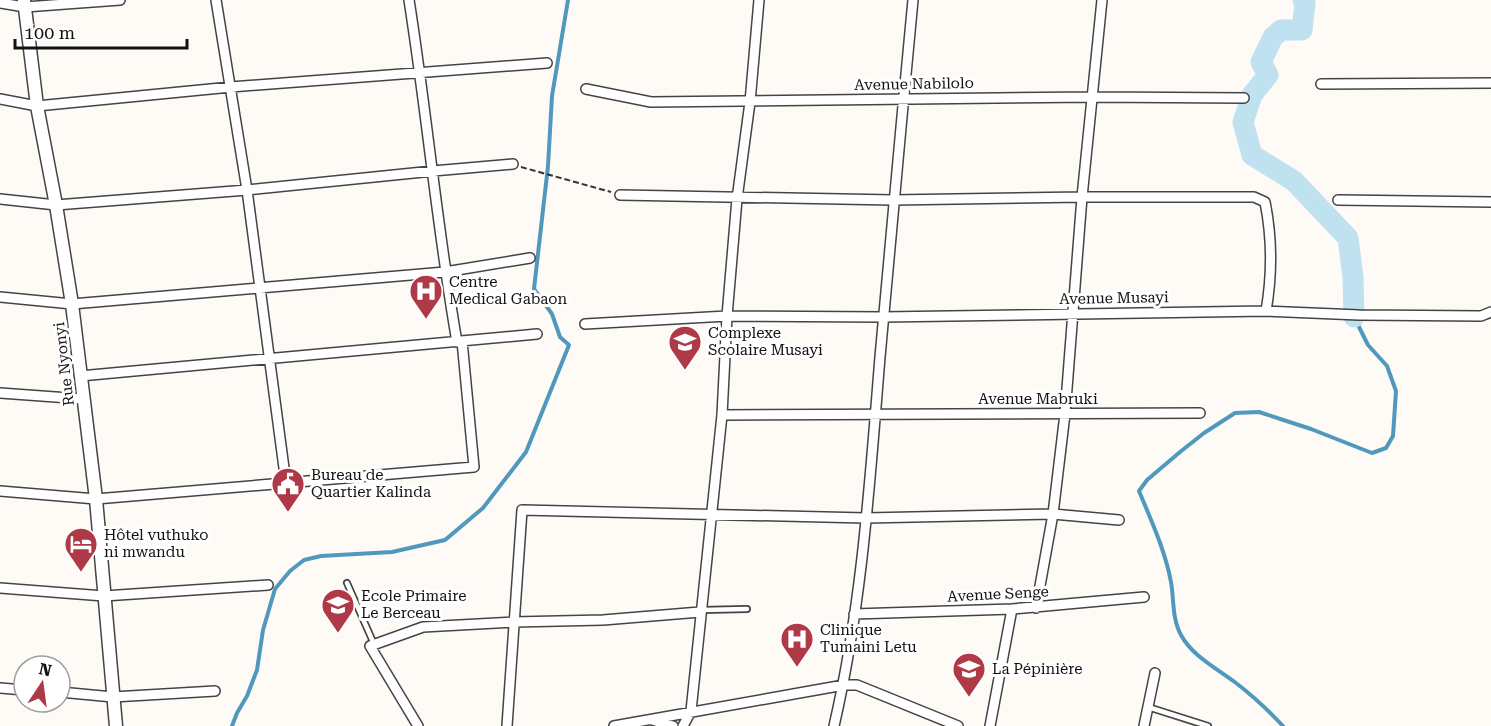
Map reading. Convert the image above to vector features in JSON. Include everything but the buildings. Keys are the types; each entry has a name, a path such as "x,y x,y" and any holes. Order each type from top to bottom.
{"street":[{"path":"0,3 120,0"},
{"path":"216,0 247,190 286,483"},
{"path":"0,491 96,499 474,467 460,342 445,272 409,0"},
{"path":"683,726 691,711 722,415 727,316 737,199 750,102 759,0"},
{"path":"834,726 844,685 866,518 893,200 913,0"},
{"path":"1036,608 1053,514 1065,414 1082,196 1102,0"},
{"name":"Rue Nyonyi","path":"25,3 37,106 72,304 96,499 116,726"},
{"path":"0,99 37,106 231,87 547,63"},
{"path":"1321,84 1491,83"},
{"name":"Avenue Nabilolo","path":"586,89 651,102 1092,97 1244,98"},
{"path":"0,199 56,205 247,190 513,164"},
{"path":"620,195 737,199 893,200 1082,196 1254,197 1265,202 1268,219 1270,285 1266,311"},
{"path":"1338,200 1491,202"},
{"path":"0,297 72,304 259,290 445,272 530,258"},
{"name":"Avenue Musayi","path":"585,324 727,316 1266,311 1346,315 1481,316 1491,312"},
{"path":"80,376 537,334"},
{"path":"0,393 83,399"},
{"name":"Avenue Mabruki","path":"722,415 1200,413"},
{"path":"507,726 522,510 866,518 1053,514 1119,520"},
{"path":"0,588 104,596 268,585"},
{"name":"Avenue Senge","path":"854,614 1036,608 1144,597"},
{"path":"990,726 1012,609"},
{"path":"418,726 370,646 423,627 603,620 700,611"},
{"path":"1144,726 1155,673"},
{"path":"614,726 844,685 857,685 958,726"},
{"path":"72,693 113,697 215,691"},
{"path":"649,719 673,726"}],"lane":[{"path":"347,583 374,644"},
{"path":"700,611 747,609"},
{"path":"1148,707 1208,726"}],"path":[{"path":"513,164 620,195"}],"waterway":[{"path":"232,726 257,670 263,630 275,589 290,571 304,560 321,556 392,552 445,540 483,508 526,452 569,345 560,337 552,314 534,289 548,166 552,96 568,0"},
{"path":"1303,0 1305,3 1302,30 1281,30 1273,37 1261,62 1268,75 1252,95 1243,122 1252,155 1294,181 1348,238 1353,277 1354,317"},
{"path":"1283,726 1236,683 1198,656 1181,635 1175,616 1171,582 1165,558 1139,491 1147,480 1180,452 1235,413 1259,412 1372,453 1386,448 1393,436 1396,391 1387,366 1368,345 1354,317"}],"place":[{"name":"Centre Medical Gabaon","path":"426,320"},
{"name":"Complexe Scolaire Musayi","path":"685,371"},
{"name":"Bureau de Quartier Kalinda","path":"288,513"},
{"name":"Hôtel vuthuko ni mwandu","path":"81,573"},
{"name":"Ecole Primaire Le Berceau","path":"338,634"},
{"name":"Clinique Tumaini Letu","path":"797,668"},
{"name":"La Pépinière","path":"969,698"}]}
